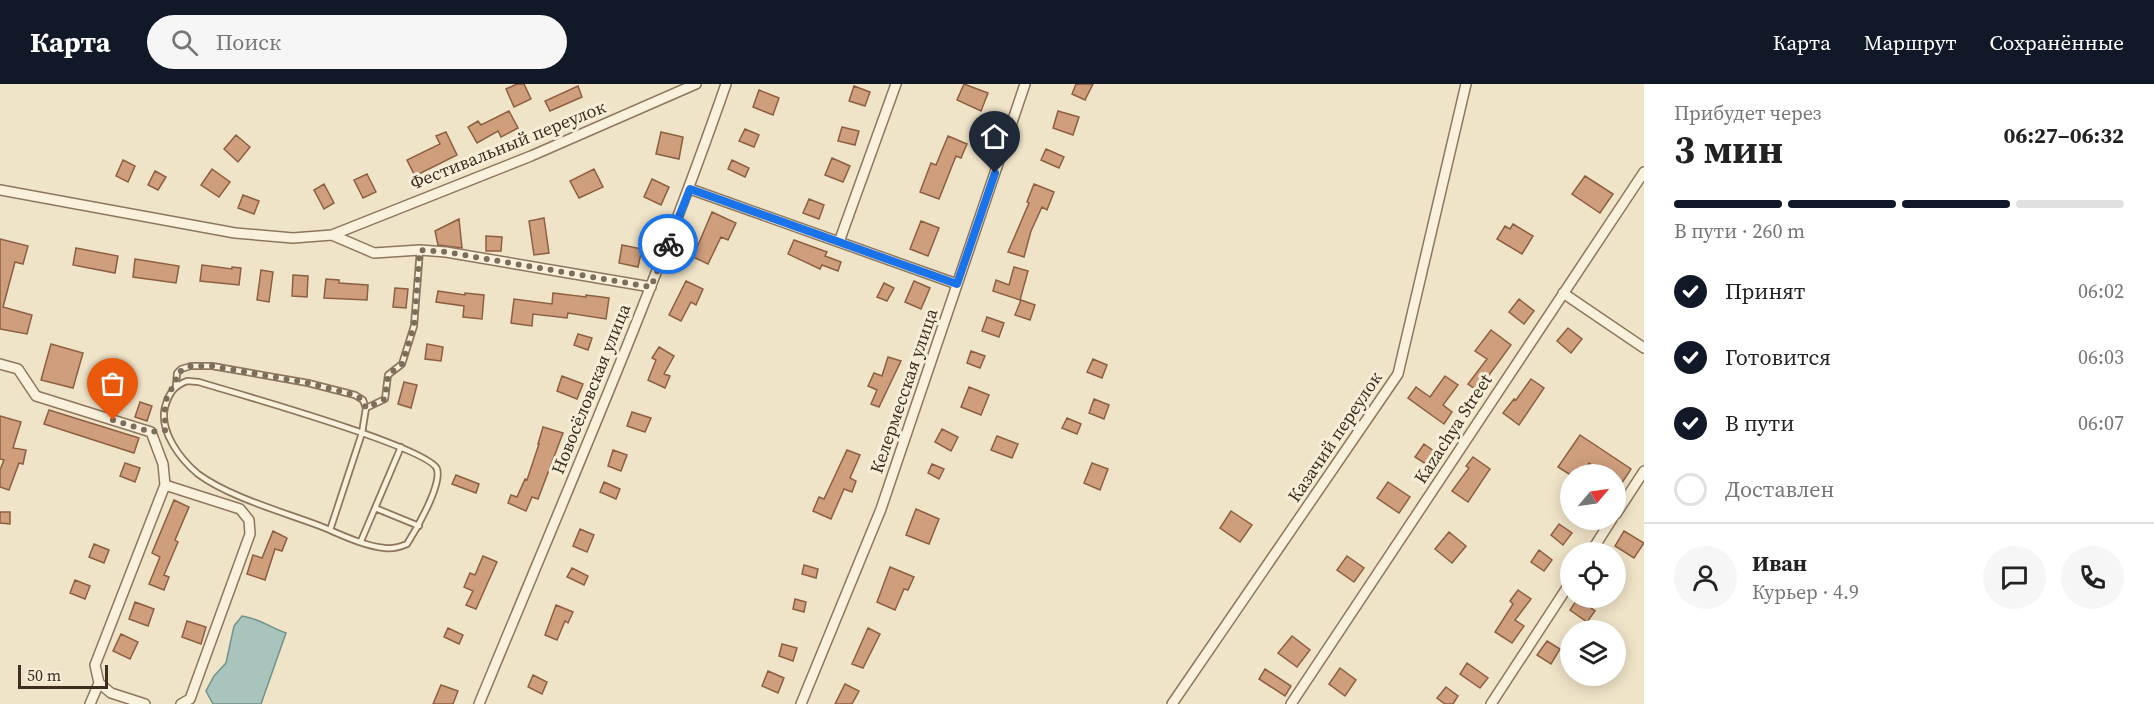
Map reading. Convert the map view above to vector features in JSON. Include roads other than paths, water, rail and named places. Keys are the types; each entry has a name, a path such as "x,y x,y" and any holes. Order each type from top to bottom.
{"street":[{"name":"Фестивальный переулок","path":"0,190 235,233 293,238 332,235 531,156 696,84"},
{"name":"Новосёловская улица","path":"479,704 651,287 690,189 726,84"},
{"path":"838,242 896,84"},
{"name":"Келермесская улица","path":"801,704 881,509 1025,84"},
{"name":"Казачий переулок","path":"1172,704 1398,374 1466,84"},
{"name":"Kazachya Street","path":"1291,704 1644,172"},
{"path":"690,189 957,284"},
{"name":"Фестивальный переулок","path":"332,235 374,253 420,250 446,252 651,287"},
{"path":"1563,293 1644,348"},
{"path":"0,364 18,369 36,396 151,432 163,464 165,485 95,664 99,683 90,704"},
{"path":"1626,499 1644,471"},
{"path":"165,485 240,509 249,520 250,534 190,699 181,704"},
{"path":"1491,704 1560,598"},
{"path":"99,683 111,693 145,704"}],"lane":[{"path":"366,408 385,399 388,375 402,364 414,326 420,250"},
{"path":"176,385 187,381 199,382 362,433 431,460 437,469 437,482 419,526 407,544 397,548 385,548 361,541 330,530 239,495 198,474 179,453 166,430 164,413 168,396 176,385 177,373 181,369 191,366 212,366 308,383 355,395 363,400 366,408 362,433 330,530"},
{"path":"151,432 166,430"},
{"path":"361,541 401,447"},
{"path":"375,508 419,526"}],"water":[{"path":"242,616 260,621 286,633 261,704 213,704 206,691 214,676 226,663 234,626"}]}
